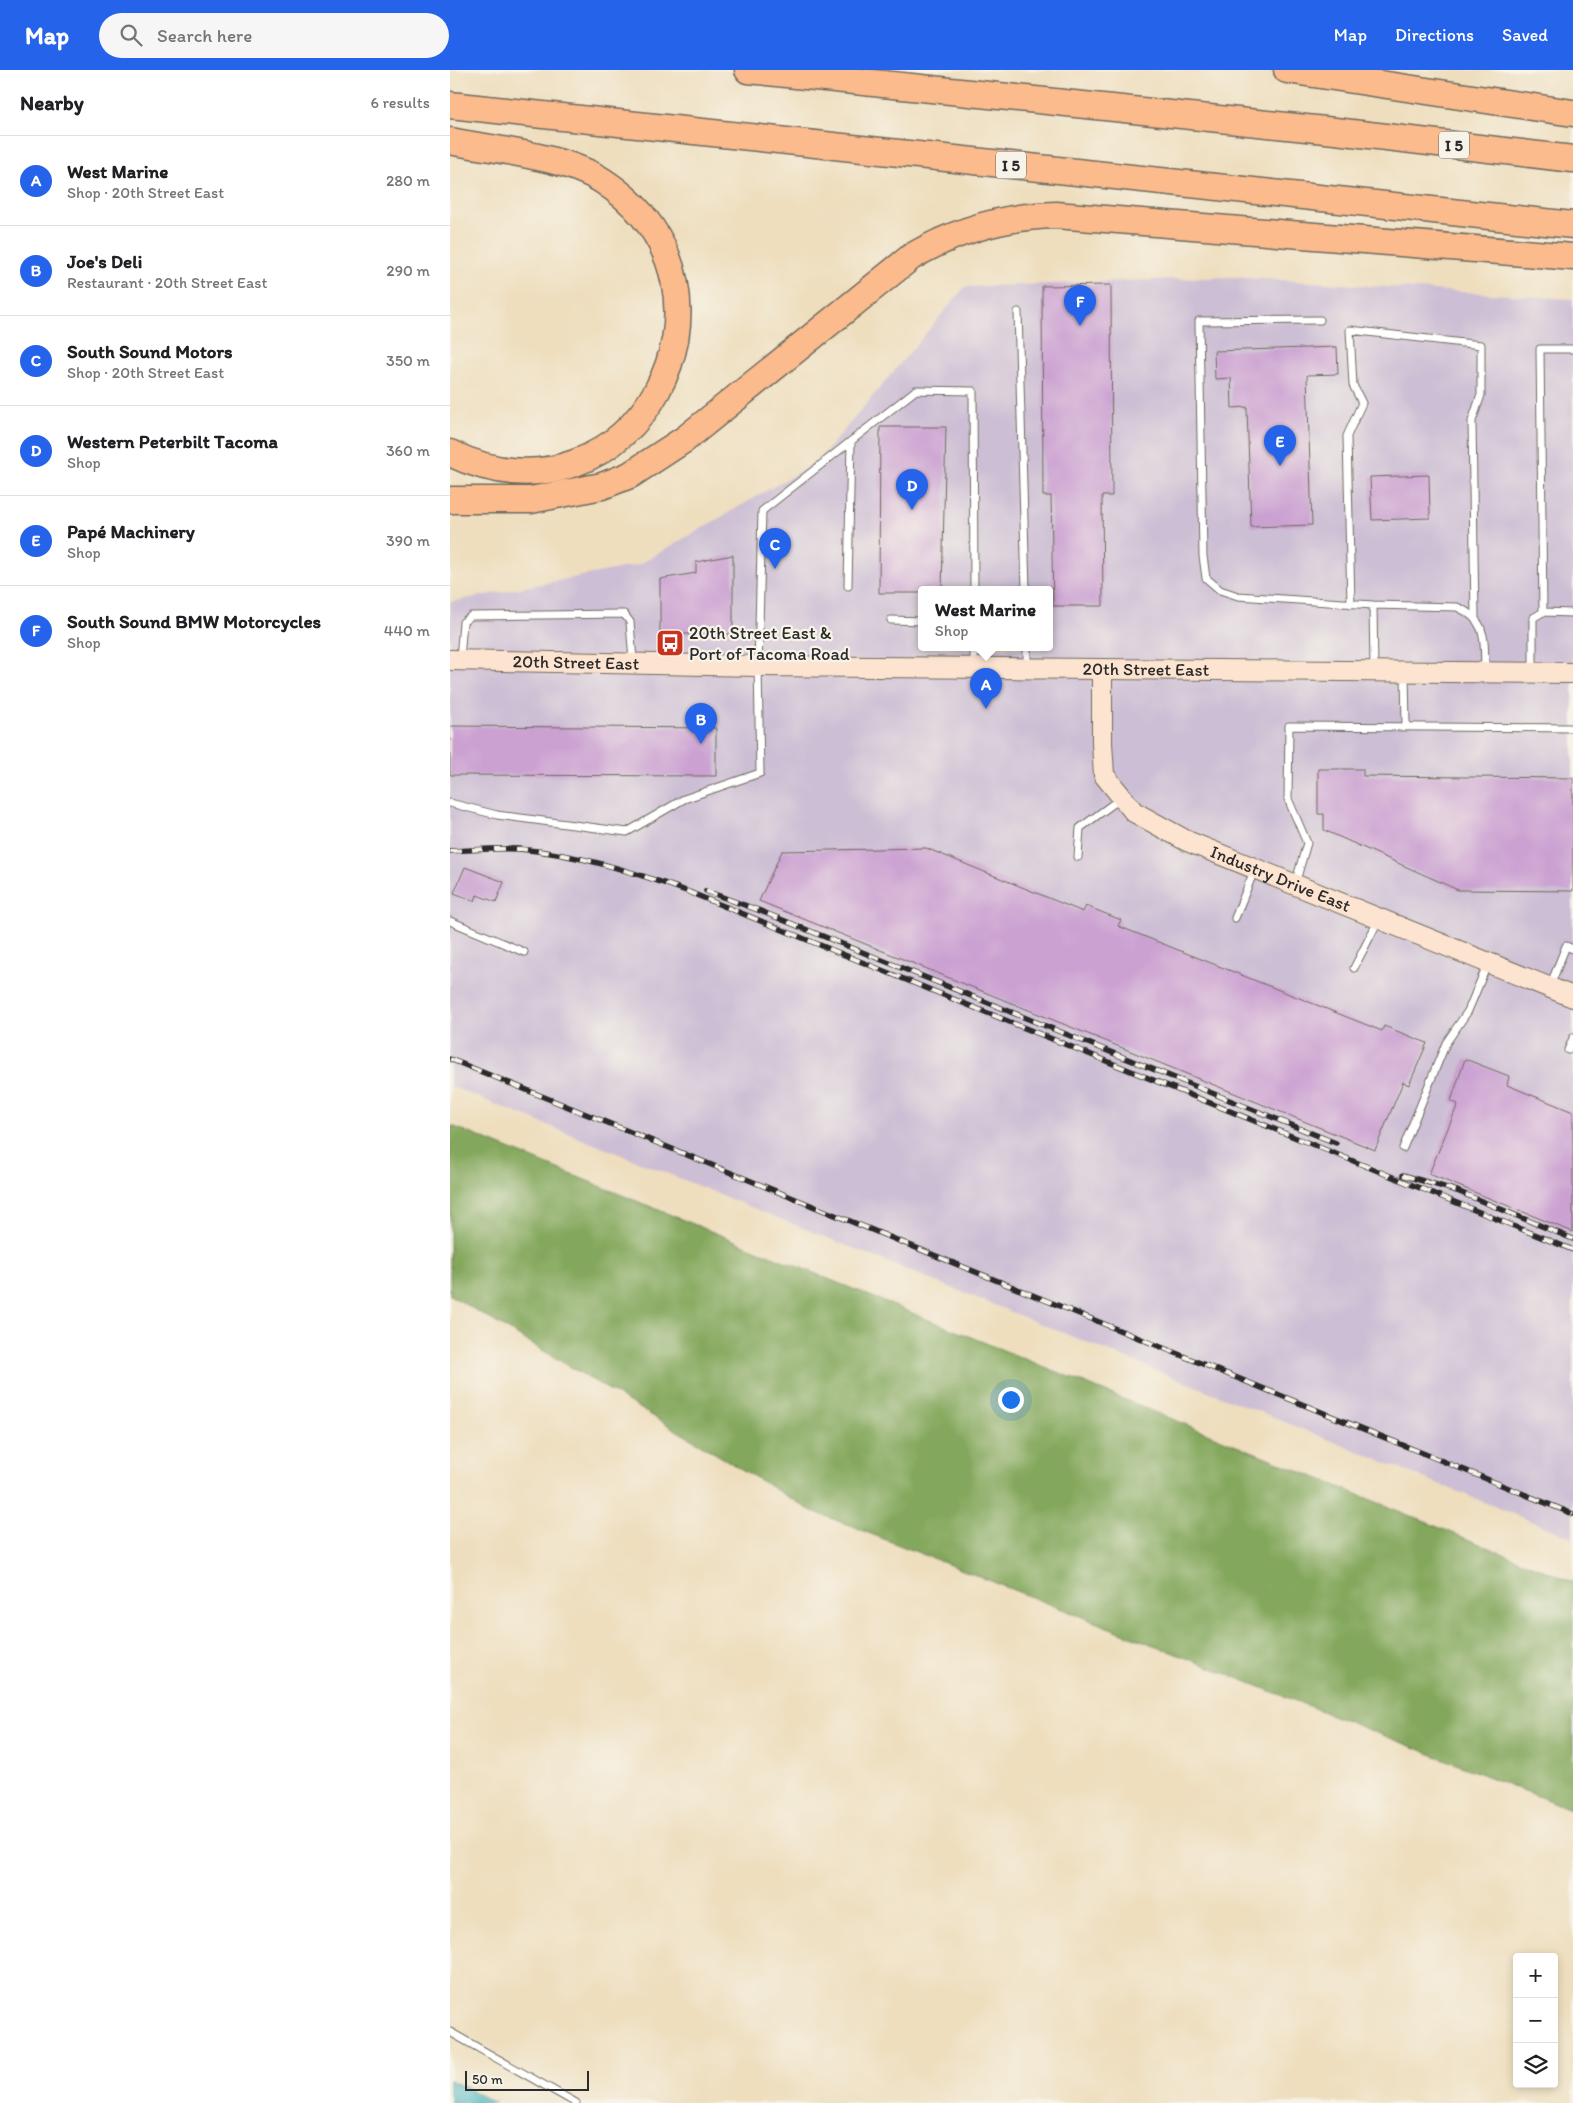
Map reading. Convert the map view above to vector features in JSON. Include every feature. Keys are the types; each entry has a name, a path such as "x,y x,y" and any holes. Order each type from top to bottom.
{"highway":[{"name":"I 5","path":"748,70 1573,159"},
{"path":"1287,70 1573,113"},
{"name":"I 5","path":"450,105 1573,225"},
{"path":"450,141 565,164 602,180 630,203 652,228 665,252 672,271 676,301 677,335 669,367 648,406 613,442 576,464 542,471 522,471 481,465 450,453"},
{"path":"450,500 532,500 602,486 630,475 685,439 912,257 937,242 987,223 1026,216 1056,215 1573,256"}],"main road":[{"name":"20th Street East","path":"455,660 1102,670 1573,673"},
{"name":"Industry Drive East","path":"1102,670 1104,770 1110,785 1134,812 1146,821 1187,841 1573,997"}],"lane":[{"path":"1018,312 1026,586"},
{"path":"1320,320 1199,321 1203,556 1206,578 1220,590 1238,596 1373,606 1457,607 1475,617"},
{"path":"1351,604 1347,436 1362,404 1353,384 1350,330 1482,345 1481,395 1472,421 1475,617 1482,630 1485,672"},
{"path":"1543,612 1540,349 1573,349"},
{"path":"450,802 497,815 627,832 684,799 760,774 758,666 762,510 916,390 973,391 974,586"},
{"path":"848,586 851,441"},
{"path":"1373,606 1374,671"},
{"path":"1533,673 1533,618 1543,612 1573,613"},
{"path":"455,660 463,622 471,616 624,614 630,622 633,664"},
{"path":"892,620 918,620"},
{"path":"974,651 974,668"},
{"path":"1027,651 1027,668"},
{"path":"1405,672 1406,726"},
{"path":"1295,884 1307,843 1288,799 1289,726 1573,728"},
{"path":"1078,857 1080,828 1121,798"},
{"path":"1235,918 1255,868"},
{"path":"1354,968 1380,919"},
{"path":"450,921 524,952"},
{"path":"1550,987 1566,946 1573,949"},
{"path":"1403,1148 1446,1043 1468,1012 1488,962"},
{"path":"1568,1050 1573,1038"},
{"path":"450,2032 576,2103"}],"shaded area":[{"path":"1231,277 1573,299 1573,1538 450,1086 450,602 638,565 818,461 965,287"}],"green space":[{"path":"450,1125 1573,1582 1573,1810 810,1510 450,1295"}],"water":[{"path":"450,2080 496,2103 450,2103"}],"building":[{"path":"1111,285 1112,496 1102,496 1103,606 1053,606 1051,496 1043,496 1042,286"},
{"path":"1337,347 1338,374 1307,375 1312,525 1251,527 1247,407 1232,408 1231,378 1215,379 1214,351"},
{"path":"880,427 946,427 942,586 918,586 918,593 879,593"},
{"path":"1429,475 1430,518 1372,520 1370,477"},
{"path":"733,555 733,634 660,634 660,579 696,573 696,562"},
{"path":"450,726 716,728 716,776 450,775"},
{"path":"1318,769 1363,769 1363,776 1573,778 1573,891 1458,890 1324,830 1324,814 1318,814"},
{"path":"926,848 1083,912 1086,906 1121,920 1118,926 1382,1031 1384,1026 1427,1043 1409,1085 1403,1082 1375,1150 759,901 782,851"},
{"path":"465,867 504,882 496,902 477,895 475,901 454,893"},
{"path":"1465,1059 1509,1076 1507,1085 1573,1112 1573,1232 1429,1174 1458,1104 1451,1101"}],"railway":[{"path":"450,851 493,849 541,851 606,865 689,892 1573,1250"},
{"path":"706,891 758,910 1336,1143"},
{"path":"450,1059 1573,1514"},
{"path":"1403,1175 1457,1191 1573,1239"}],"place":[{"name":"South Sound BMW Motorcycles","path":"1080,326"},
{"name":"Papé Machinery","path":"1280,466"},
{"name":"Western Peterbilt Tacoma","path":"912,510"},
{"name":"South Sound Motors","path":"775,569"},
{"name":"20th Street East & Port of Tacoma Road","path":"670,643"},
{"name":"West Marine","path":"986,709"},
{"name":"Joe's Deli","path":"701,744"}]}
